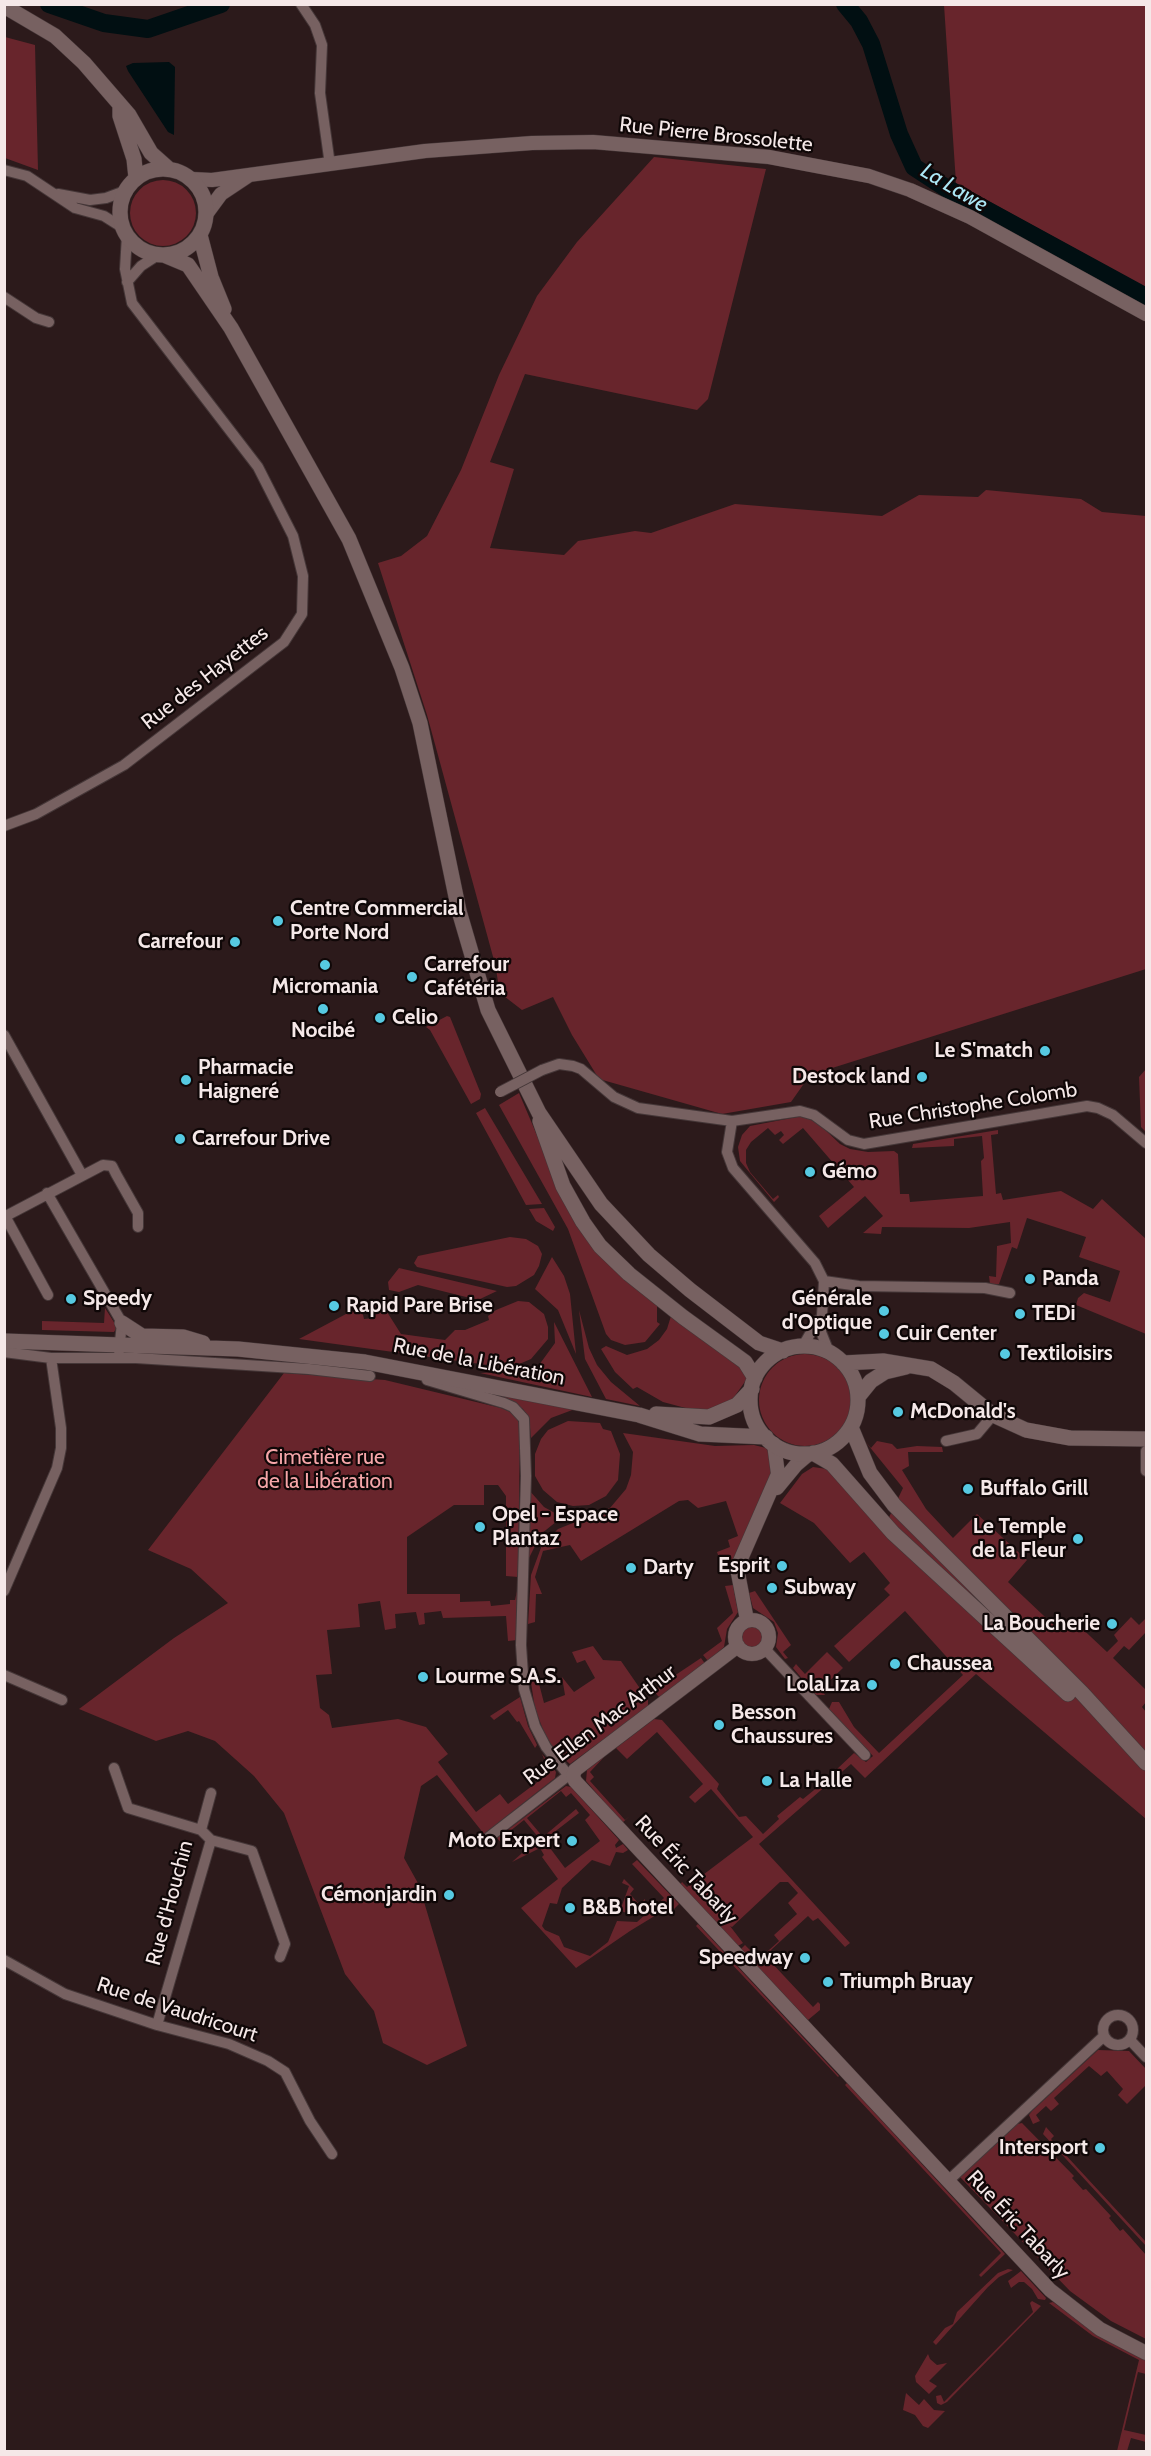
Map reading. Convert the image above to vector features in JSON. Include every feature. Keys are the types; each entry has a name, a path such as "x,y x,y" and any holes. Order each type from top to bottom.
{"main road":[{"path":"4,6 56,36 84,63 129,115 151,153 170,169 192,179 201,191 207,213 200,235 185,250 161,255"},
{"path":"120,106 120,116 134,159 136,178"},
{"path":"170,169 152,170 136,178 124,192 120,206 125,232 140,249 188,265 231,328 349,539 402,668 420,723 459,911 488,1010 539,1113 601,1204 649,1255 759,1342 783,1351"},
{"path":"200,235 211,277 231,328"},
{"path":"539,1113 547,1146 563,1186 583,1222 600,1246 629,1274 745,1362 753,1384 754,1420 770,1441 790,1452 811,1453 831,1447 851,1427 858,1408 858,1397 851,1373 843,1363 829,1352 804,1346 783,1351 766,1362 753,1384"},
{"path":"122,1323 142,1336 197,1339 211,1348"},
{"name":"Rue de la Libération","path":"4,1341 116,1352 211,1348 310,1362 384,1365 639,1415 700,1434 770,1441"},
{"path":"843,1363 883,1361 915,1365 943,1376 993,1415 1026,1430 1059,1437 1145,1445"},
{"path":"858,1397 871,1382 885,1372 915,1365"},
{"name":"Rue de la Libération","path":"639,1415 709,1417 736,1405 753,1384"},
{"path":"851,1427 870,1473 894,1505 1082,1693 1146,1763"},
{"path":"811,1453 832,1464 893,1533 932,1570 1103,1726 1128,1744"}],"street":[{"path":"301,4 315,25 322,45 320,93 330,165"},
{"name":"Rue Pierre Brossolette","path":"192,179 212,180 425,150 532,143 593,142 769,157 869,176 910,190 970,217 1146,314"},
{"path":"4,170 27,176 75,208 104,216 125,232"},
{"name":"Rue Pierre Brossolette","path":"207,213 221,194 249,175"},
{"path":"52,192 90,200 124,192"},
{"name":"Rue des Hayettes","path":"4,826 36,814 124,765 284,642 302,614 303,576 293,536 258,467 132,303 125,269 125,232"},
{"path":"127,282 141,266 161,255"},
{"path":"4,297 36,318 50,321"},
{"path":"4,1035 82,1175"},
{"name":"Rue Christophe Colomb","path":"500,1092 542,1070 559,1064 581,1070 614,1097 639,1108 732,1121 800,1110 814,1115 848,1140 864,1144 1094,1107 1113,1115 1146,1143"},
{"path":"732,1121 727,1152 733,1168 815,1263 824,1281 821,1332 829,1352"},
{"path":"48,1295 5,1216 103,1164 112,1166 138,1213 138,1227"},
{"path":"47,1193 122,1323 116,1352"},
{"path":"824,1281 859,1286 985,1288 1010,1293"},
{"path":"804,1346 821,1314"},
{"name":"Rue de la Libération","path":"4,1352 51,1358 116,1352 310,1362 370,1377"},
{"path":"4,1591 57,1468 61,1448 61,1428 51,1358"},
{"name":"Rue Éric Tabarly","path":"384,1365 504,1403 521,1415 526,1427 525,1583 521,1645 524,1689 535,1726 546,1747 565,1771 573,1776 673,1888 1054,2295 1100,2330 1146,2353"},
{"path":"946,1441 976,1434 993,1415"},
{"path":"747,1620 737,1568 746,1544 769,1500 778,1474 770,1441"},
{"path":"1145,1445 1146,1471"},
{"path":"769,1500 795,1465 811,1453"},
{"path":"747,1620 760,1621 765,1625 769,1636 765,1649 754,1654 742,1651 735,1641 736,1629 747,1620"},
{"name":"Rue Ellen Mac Arthur","path":"489,1837 565,1778 573,1776 575,1770 738,1646"},
{"path":"765,1649 865,1755"},
{"path":"4,1675 62,1700"},
{"path":"114,1768 128,1808 201,1830"},
{"name":"Rue d'Houchin","path":"157,2025 210,1840 201,1830 211,1793"},
{"path":"210,1840 252,1851 285,1944 280,1957"},
{"name":"Rue de Vaudricourt","path":"4,1960 65,1994 157,2025 230,2044 285,2072 310,2121 332,2154"},
{"path":"1120,2014 1132,2024 1133,2032 1130,2040 1113,2044 1104,2036 1102,2028 1105,2020 1112,2015 1120,2014"},
{"path":"948,2181 1104,2036"},
{"path":"1130,2040 1146,2058"}],"green space":[{"path":"944,5 1146,5 1146,288 956,183"},
{"path":"5,37 35,45 38,170 5,158"},
{"path":"654,157 766,169 708,399 697,410 525,374 490,462 514,469 490,548 564,555 578,541 635,531 651,533 735,504 882,516 919,495 978,497 986,490 1081,499 1102,512 1146,516 1146,969 810,1075 791,1102 722,1114 599,1079 572,1035 553,997 522,1010 500,993 495,964 427,715 378,563 401,556 427,536 461,470 499,375 537,296 577,242"},
{"path":"163,180 176,183 186,190 193,200 196,213 193,226 186,236 176,243 163,246 150,243 140,236 133,226 130,213 133,200 140,190 150,183"},
{"path":"447,1016 450,1017 481,1094 480,1099 471,1104 430,1030 426,1027"},
{"path":"1146,1069 1146,1132 1141,1127 1139,1077"},
{"path":"519,1093 565,1201 657,1306 657,1322 660,1324 645,1342 625,1345 611,1340 606,1334 568,1229 499,1105"},
{"path":"485,1108 542,1204 526,1205 476,1113"},
{"path":"802,1116 818,1123 840,1144 850,1149 868,1152 894,1151 898,1154 900,1194 909,1194 910,1202 983,1196 982,1136 954,1139 954,1146 912,1148 913,1144 998,1130 998,1134 991,1135 996,1194 1001,1193 1003,1200 1061,1191 1093,1209 1102,1199 1146,1239 1146,1334 1076,1305 1078,1298 1084,1293 1110,1302 1120,1271 1079,1257 1086,1237 1027,1218 1017,1249 1012,1247 999,1284 990,1284 989,1276 996,1277 997,1246 1011,1243 1010,1222 969,1228 882,1227 881,1234 863,1233 883,1216 865,1196 828,1228 819,1216 854,1187 803,1128 783,1144 779,1140 784,1135 781,1131 775,1135 768,1128 751,1142 746,1150 746,1163 750,1172 773,1199 778,1195 779,1197 774,1202 740,1161 738,1147 742,1135 750,1126"},
{"path":"544,1208 555,1227 553,1231 536,1221 529,1209"},
{"path":"510,1237 526,1239 538,1246 542,1254 534,1275 516,1286 507,1287 417,1267 414,1263 418,1256"},
{"path":"552,1257 564,1276 570,1294 576,1354 558,1310 535,1289"},
{"path":"399,1268 497,1291 478,1300 418,1285 399,1292 389,1290 388,1282"},
{"path":"518,1301 529,1302 544,1314 548,1327 548,1339 531,1359 517,1365 495,1366 299,1339 361,1306 364,1319 374,1318 371,1302 382,1304 401,1334 445,1340 455,1330 465,1330 489,1320 488,1316 496,1310"},
{"path":"105,1308 117,1327 114,1332 42,1330 42,1321 104,1323"},
{"path":"579,1310 589,1348 597,1365 611,1382 640,1406 606,1399 585,1359"},
{"path":"671,1316 711,1341 749,1376 732,1400 713,1409 693,1410 663,1402 637,1387 633,1389 615,1372 601,1349 606,1346 627,1355 647,1349 659,1340 667,1329"},
{"path":"554,1322 592,1397 480,1373 523,1371 539,1365 555,1343"},
{"path":"805,1354 823,1357 838,1367 848,1382 851,1400 848,1418 838,1433 823,1443 805,1446 787,1443 772,1433 762,1418 759,1400 762,1382 772,1367 787,1357"},
{"name":"Cimetière rue de la Libération","path":"284,1373 385,1380 501,1408 515,1414 520,1424 518,1577 506,1576 506,1496 498,1485 484,1485 484,1505 454,1505 407,1537 407,1594 460,1594 460,1602 490,1601 491,1606 510,1604 510,1600 515,1600 517,1591 517,1640 508,1641 506,1616 443,1618 441,1611 424,1613 425,1624 419,1625 416,1612 395,1614 396,1628 385,1630 380,1601 358,1604 360,1627 327,1630 332,1674 316,1675 320,1708 329,1715 332,1728 398,1719 426,1727 448,1754 438,1762 476,1812 500,1794 508,1804 544,1777 540,1769 546,1764 542,1754 556,1772 555,1778 484,1834 437,1775 421,1786 404,1858 419,1885 467,2046 427,2065 383,2043 374,2011 345,1974 284,1813 254,1776 215,1741 188,1731 156,1741 79,1709 174,1638 228,1603 191,1569 148,1550"},
{"path":"484,1391 575,1409 551,1418 531,1438 529,1418 523,1409 513,1402"},
{"path":"568,1421 600,1423 603,1429 611,1431 620,1454 618,1480 606,1496 589,1505 573,1506 557,1502 543,1490 535,1476 535,1454 541,1439 548,1430"},
{"path":"623,1433 715,1446 754,1445 766,1448 771,1455 773,1471 731,1568 724,1572 717,1552 730,1547 728,1540 738,1536 726,1501 698,1508 688,1500 679,1501 581,1561 570,1545 543,1551 535,1577 542,1594 536,1594 535,1622 528,1624 531,1575 542,1545 558,1529 610,1508 626,1489 631,1475 633,1452"},
{"path":"864,1440 871,1448 877,1441 892,1444 897,1449 917,1446 942,1447 943,1452 908,1452 909,1466 902,1470 926,1509 953,1538 977,1514 1027,1560 1008,1582 1061,1632 1073,1620 1107,1652 1118,1641 1114,1635 1131,1617 1139,1625 1146,1618 1146,1632 1129,1650 1124,1646 1113,1658 1146,1690 1146,1702 1142,1707 1146,1712 1146,1819 976,1674 865,1778 851,1764 759,1844 850,1943 845,1947 818,1918 813,1921 808,1916 771,1950 775,1956 770,1961 813,2007 818,2002 820,2004 820,2010 808,2020 741,1949 745,1945 759,1959 779,1941 774,1935 797,1914 788,1903 798,1893 788,1882 780,1882 732,1927 730,1926 743,1943 738,1946 680,1885 682,1882 687,1887 753,1837 711,1789 695,1803 689,1797 703,1784 657,1732 627,1759 616,1748 654,1719 662,1720 719,1784 717,1789 739,1817 746,1816 763,1834 779,1819 777,1816 800,1797 803,1799 819,1786 854,1753 866,1762 873,1756 829,1709 832,1702 839,1702 854,1727 879,1753 963,1675 905,1611 849,1662 834,1646 890,1595 884,1589 890,1583 864,1552 850,1563 814,1523 780,1503 802,1474 813,1467 827,1469 883,1530 903,1488"},
{"path":"529,1490 544,1507 562,1517 541,1534 528,1560"},
{"path":"733,1585 738,1612 727,1629 724,1647 708,1661 703,1655 722,1641 717,1628 733,1613 725,1586"},
{"path":"755,1591 791,1645 783,1652 788,1658 785,1659 776,1647 778,1633 774,1622 753,1608 749,1593"},
{"path":"752,1622 762,1626 766,1636 762,1646 752,1650 742,1646 738,1636 742,1626"},
{"path":"593,1646 603,1660 621,1661 648,1700 648,1707 570,1764 552,1748 544,1732 535,1709 529,1669 535,1668 544,1703 565,1695 562,1677 574,1692 595,1678 585,1660 577,1663 572,1652"},
{"path":"827,1652 843,1668 821,1689 825,1695 816,1695 793,1668 796,1664 805,1674"},
{"path":"701,1658 706,1665 661,1698 653,1690"},
{"path":"520,1697 528,1726 537,1745 535,1748 519,1721 517,1722 508,1710 494,1720 490,1716"},
{"path":"606,1755 590,1772 594,1777 590,1781 625,1820 630,1816 622,1823 586,1781 587,1770"},
{"path":"566,1786 571,1787 619,1840 615,1845 616,1848 623,1844 628,1850 623,1853 616,1852 610,1866 592,1860 562,1888 557,1904 550,1903 542,1926 545,1930 559,1936 564,1947 590,1956 608,1942 617,1921 637,1922 664,1898 632,1864 637,1860 679,1904 674,1909 671,1906 630,1931 576,1968 521,1908 558,1879 542,1857 544,1855 540,1848 512,1862 539,1838 524,1820 500,1839 503,1845 497,1838","holes":["561,1791 566,1797 571,1793 590,1815 585,1820 600,1841 565,1868 544,1840 579,1813 576,1809 543,1837 527,1818"]},
{"path":"624,1879 634,1889 630,1894 639,1904 645,1899 645,1905 640,1909 635,1904 628,1911 632,1915 614,1906 621,1908 629,1886 622,1883"},
{"path":"698,1924 839,2076 838,2077 696,1926"},
{"path":"1098,2050 1129,2051 1146,2069 1146,2085 1127,2104 1118,2095 1123,2089 1107,2071 1101,2076 1089,2066 1054,2098 1059,2104 1051,2111 1046,2106 1036,2115 1040,2121 1033,2124 1029,2115 1032,2111"},
{"path":"847,2083 1005,2254 981,2277 979,2275 1001,2253 845,2085"},
{"path":"1022,2123 1074,2176 1072,2178 1083,2190 1086,2189 1111,2216 1109,2218 1120,2231 1123,2229 1146,2255 1146,2339 1111,2321 1070,2291 960,2177 1017,2124"},
{"path":"1046,2127 1054,2136 1051,2139 1146,2242 1146,2246 1043,2134"},
{"path":"1008,2269 1013,2270 999,2277 988,2287 936,2345 933,2342 945,2328 953,2324 957,2312 998,2273"},
{"path":"1021,2271 1046,2298 1045,2300 1038,2299 1024,2282 1019,2282 1011,2288 1008,2281"},
{"path":"1032,2301 1041,2306 947,2402 941,2405 937,2403 936,2396 941,2395 944,2402 1033,2312 1030,2303"},
{"path":"1053,2302 1095,2333 1146,2360 1146,2374 1138,2372 1124,2430 1146,2435 1146,2442 1131,2438 1127,2451 1117,2451 1139,2360 1093,2336 1049,2303"},
{"path":"928,2354 937,2365 947,2363 929,2381 937,2386 929,2394 916,2382 915,2376"},
{"path":"906,2393 919,2405 924,2399 934,2410 945,2411 928,2428 923,2426 915,2415 903,2410"}],"shaded area":[{"path":"169,62 175,67 174,135 168,132 128,71 126,66 133,63"}],"waterway":[{"name":"La Lawe","path":"49,4 104,23 148,29 221,4"},
{"name":"La Lawe","path":"845,4 859,21 871,44 899,134 914,167 946,188 1146,297"}],"place":[{"name":"Centre Commercial Porte Nord","path":"278,921"},
{"name":"Carrefour","path":"235,942"},
{"name":"Micromania","path":"325,965"},
{"name":"Carrefour Cafétéria","path":"412,977"},
{"name":"Nocibé","path":"323,1009"},
{"name":"Celio","path":"380,1018"},
{"name":"Le S'match","path":"1045,1051"},
{"name":"Destock land","path":"922,1077"},
{"name":"Pharmacie Haigneré","path":"186,1080"},
{"name":"Carrefour Drive","path":"180,1139"},
{"name":"Gémo","path":"810,1172"},
{"name":"Panda","path":"1030,1279"},
{"name":"Speedy","path":"71,1299"},
{"name":"Rapid Pare Brise","path":"334,1306"},
{"name":"Générale d'Optique","path":"884,1311"},
{"name":"TEDi","path":"1020,1314"},
{"name":"Cuir Center","path":"884,1334"},
{"name":"Textiloisirs","path":"1005,1354"},
{"name":"McDonald's","path":"898,1412"},
{"name":"Buffalo Grill","path":"968,1489"},
{"name":"Opel - Espace Plantaz","path":"480,1527"},
{"name":"Le Temple de la Fleur","path":"1078,1539"},
{"name":"Esprit","path":"782,1566"},
{"name":"Darty","path":"631,1568"},
{"name":"Subway","path":"772,1588"},
{"name":"La Boucherie","path":"1112,1624"},
{"name":"Chaussea","path":"895,1664"},
{"name":"Lourme S.A.S.","path":"423,1677"},
{"name":"LolaLiza","path":"872,1685"},
{"name":"Besson Chaussures","path":"719,1725"},
{"name":"La Halle","path":"767,1781"},
{"name":"Moto Expert","path":"572,1841"},
{"name":"Cémonjardin","path":"449,1895"},
{"name":"B&B hotel","path":"570,1908"},
{"name":"Speedway","path":"805,1958"},
{"name":"Triumph Bruay","path":"828,1982"},
{"name":"Intersport","path":"1100,2148"}]}
